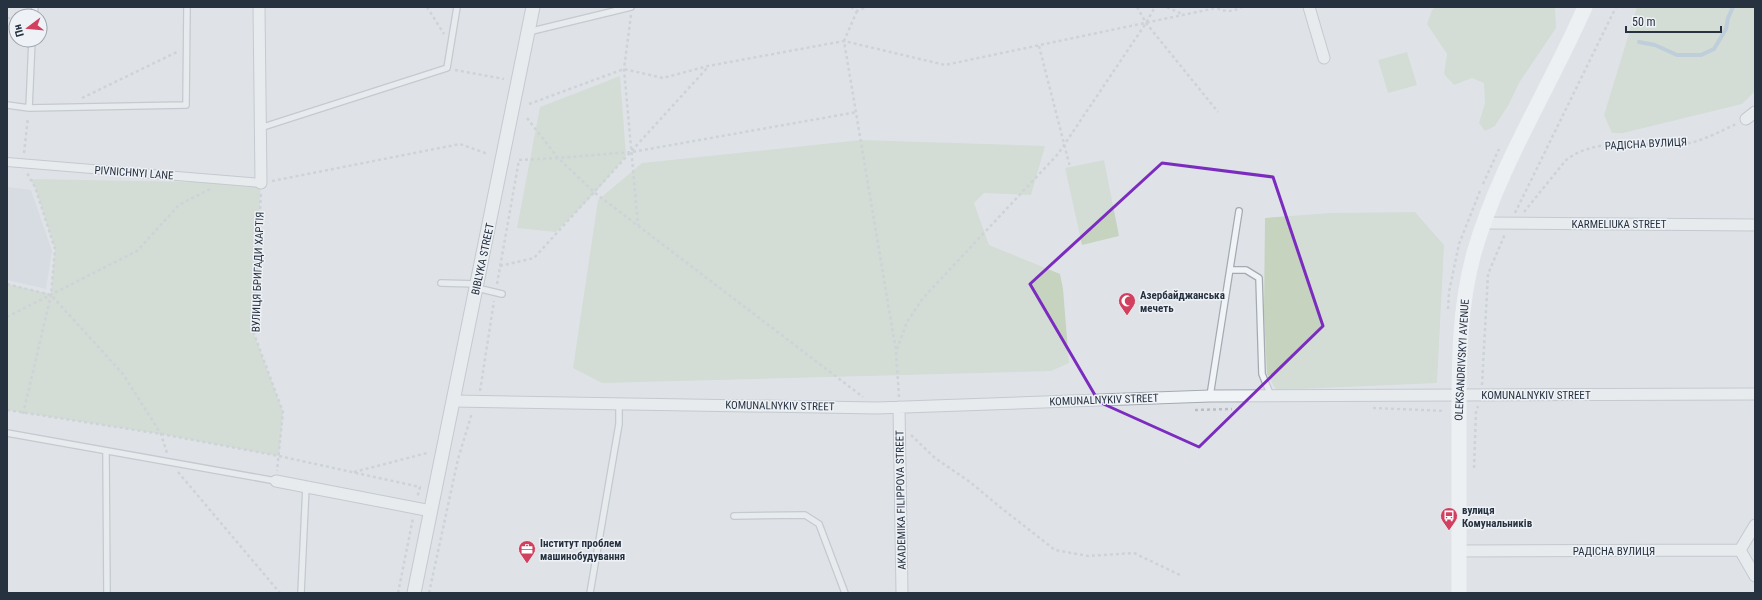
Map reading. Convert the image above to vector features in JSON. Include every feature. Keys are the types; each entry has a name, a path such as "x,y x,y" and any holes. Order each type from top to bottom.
{"main road":[{"name":"OLEKSANDRIVSKYI AVENUE","path":"1459,593 1459,396 1461,340 1465,295 1474,254 1483,223 1520,139 1585,7"}],"street":[{"path":"259,7 262,183"},
{"name":"BIBLYKA STREET","path":"432,511 533,7"},
{"path":"1309,7 1324,58"},
{"name":"PIVNICHNYI LANE","path":"7,162 262,183"},
{"name":"KARMELIUKA STREET","path":"1483,223 1755,225"},
{"name":"KOMUNALNYKIV STREET","path":"454,401 877,408 899,406 1210,396 1755,394"},
{"name":"AKADEMIKA FILIPPOVA STREET","path":"899,406 901,426 902,593"},
{"path":"276,481 432,511 414,593"},
{"path":"1755,525 1740,550 1755,576"},
{"name":"РАДІСНА ВУЛИЦЯ","path":"1459,552 1740,550"}],"lane":[{"path":"7,105 28,108 186,105 187,7"},
{"path":"260,128 447,68 457,7"},
{"path":"528,32 614,9 632,7"},
{"path":"28,108 32,48"},
{"path":"1210,396 1239,211"},
{"path":"1230,270 1246,270 1259,278 1262,374 1272,396"},
{"path":"441,283 477,286 502,294"},
{"path":"590,593 619,424 619,403"},
{"path":"7,433 276,481"},
{"path":"106,451 107,593"},
{"path":"302,593 306,486"},
{"path":"734,516 805,515 819,524 845,593"}],"path":[{"path":"427,7 450,45"},
{"path":"632,7 624,69 638,226"},
{"path":"851,7 857,11"},
{"path":"866,7 857,11 844,41 896,352 899,406"},
{"path":"1137,7 1146,23 1218,112"},
{"path":"896,352 908,322 923,298 1058,154 1146,23 1155,7"},
{"path":"1166,7 1183,15"},
{"path":"529,104 624,69 663,78 708,66 844,41 946,65 1216,8 1223,11 1233,11 1242,7"},
{"path":"1481,395 1488,274 1616,7"},
{"path":"1039,46 1070,167"},
{"path":"62,107 186,47"},
{"path":"500,266 534,258 632,152 708,66"},
{"path":"447,68 504,79"},
{"path":"23,414 51,295 55,249 35,187 23,164 28,108"},
{"path":"519,160 632,152 857,112"},
{"name":"РАДІСНА ВУЛИЦЯ","path":"1512,224 1566,160 1573,154 1604,145 1684,144 1710,136 1751,116"},
{"path":"527,118 558,158 595,192 877,408"},
{"path":"262,183 460,144 488,154"},
{"path":"7,317 137,251 179,205 227,180"},
{"name":"ВУЛИЦЯ БРИГАДИ ХАРТІЯ","path":"262,183 253,331 283,412 276,481"},
{"path":"7,284 51,295 123,374 161,434 171,463 280,593"},
{"path":"7,410 23,414 161,434 279,456 420,486 398,593"},
{"path":"429,593 458,459 473,412"},
{"path":"901,426 935,458 970,482 1055,550 1088,556 1134,554 1182,576"},
{"path":"353,472 427,453"}],"highlighted area":[{"path":"1162,163 1273,177 1323,326 1199,447 1099,402 1030,284"}],"shaded area":[{"path":"7,187 31,190 52,251 46,289 7,280"}],"green space":[{"path":"1436,7 1555,7 1556,28 1519,83 1509,104 1495,126 1485,131 1479,123 1485,103 1484,83 1472,78 1454,85 1444,74 1447,54 1427,24 1432,10"},
{"path":"1637,7 1755,7 1755,91 1742,104 1623,133 1612,133 1604,115"},
{"path":"1407,52 1417,85 1388,93 1378,60"},
{"path":"620,76 626,156 595,193 556,232 517,228 540,107"},
{"path":"861,140 1045,146 1031,195 984,193 974,203 989,245 1060,274 1063,289 1069,363 1051,371 602,383 573,368 598,200 642,163"},
{"path":"1104,160 1119,236 1082,245 1065,168"},
{"path":"30,179 261,183 253,331 283,412 279,456 161,434 7,410 7,284 51,294 55,249 35,187"},
{"path":"1415,212 1444,245 1437,383 1276,390 1267,374 1264,312 1265,218 1330,213"}],"waterway":[{"path":"1639,42 1655,45 1677,55 1701,55 1714,49 1726,29 1728,18 1733,7"}],"place":[{"name":"Азербайджанська мечеть","path":"1127,316"},
{"name":"вулиця Комунальників","path":"1449,531"},
{"name":"Інститут проблем машинобудування","path":"527,564"}]}
